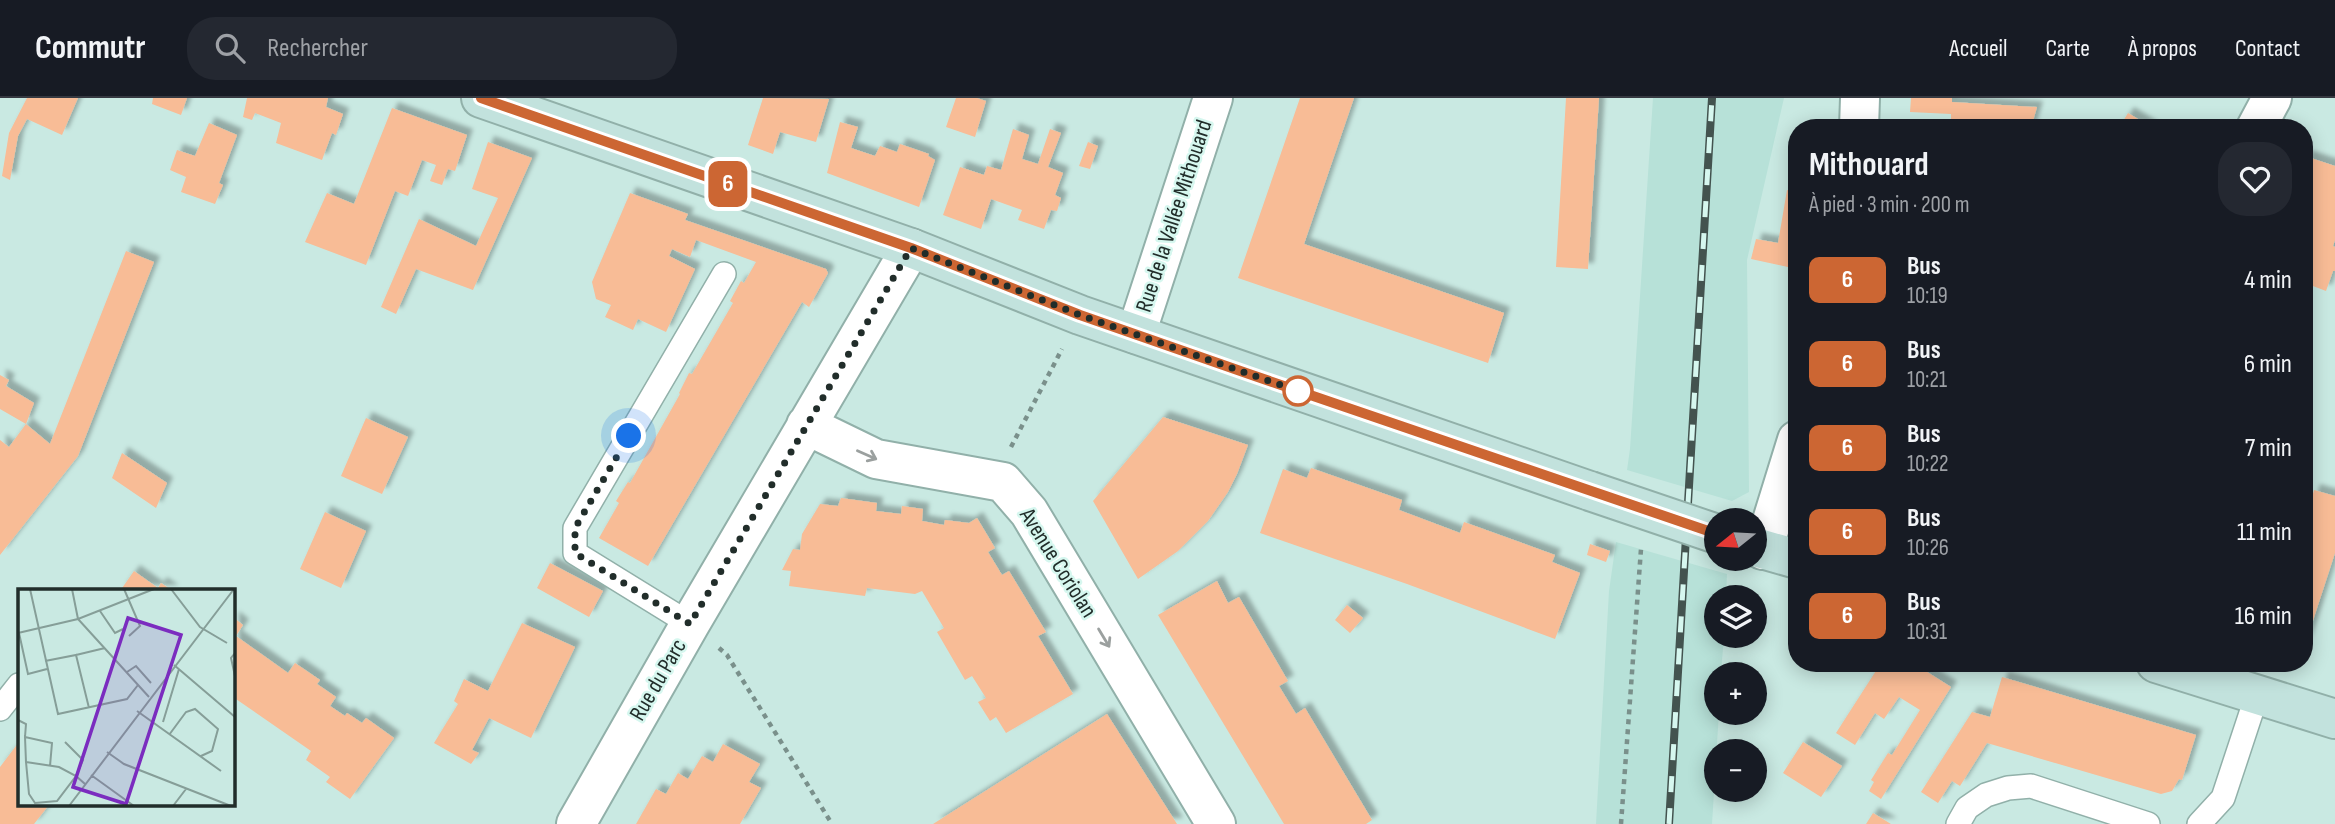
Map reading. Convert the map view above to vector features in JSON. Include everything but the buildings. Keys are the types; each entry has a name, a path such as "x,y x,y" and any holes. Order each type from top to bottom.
{"main road":[{"path":"481,98 911,248 1080,315 1704,530"},
{"path":"2184,672 2335,719"}],"street":[{"name":"Rue de la Vallée Mithouard","path":"1136,334 1213,98"},
{"path":"1859,119 1860,98"},
{"path":"2261,119 2272,98"},
{"name":"Rue du Parc","path":"576,824 911,248"},
{"path":"806,425 876,459 1003,482"},
{"path":"1772,552 1788,480"},
{"name":"Avenue Coriolan","path":"1003,482 1028,512 1216,824"}],"lane":[{"path":"690,624 575,553 575,528 724,274"},
{"path":"0,709 18,686"},
{"path":"2199,824 2223,798 2257,695"},
{"path":"1958,824 1967,808 1986,795 2008,788 2031,786 2148,824"}],"path":[{"path":"1003,482 1009,452 1080,315"},
{"path":"1621,824 1639,583"},
{"path":"690,624 727,655 832,824"}],"shaded area":[{"path":"1653,98 1784,98 1747,260 1749,492 1732,501 1627,470"},
{"path":"1616,542 1704,567 1704,571 1727,574 1727,585 1704,585 1704,648 1723,648 1722,662 1704,662 1704,725 1718,725 1717,739 1704,739 1704,802 1713,802 1712,824 1596,824 1609,591"}],"railway":[{"path":"1669,824 1712,98"}],"bus line":[{"name":"6","path":"481,98 911,248 1080,315 1704,530"}],"route":[{"path":"629,436 575,528 575,553 690,624 911,248 1080,315 1298,391"}]}
